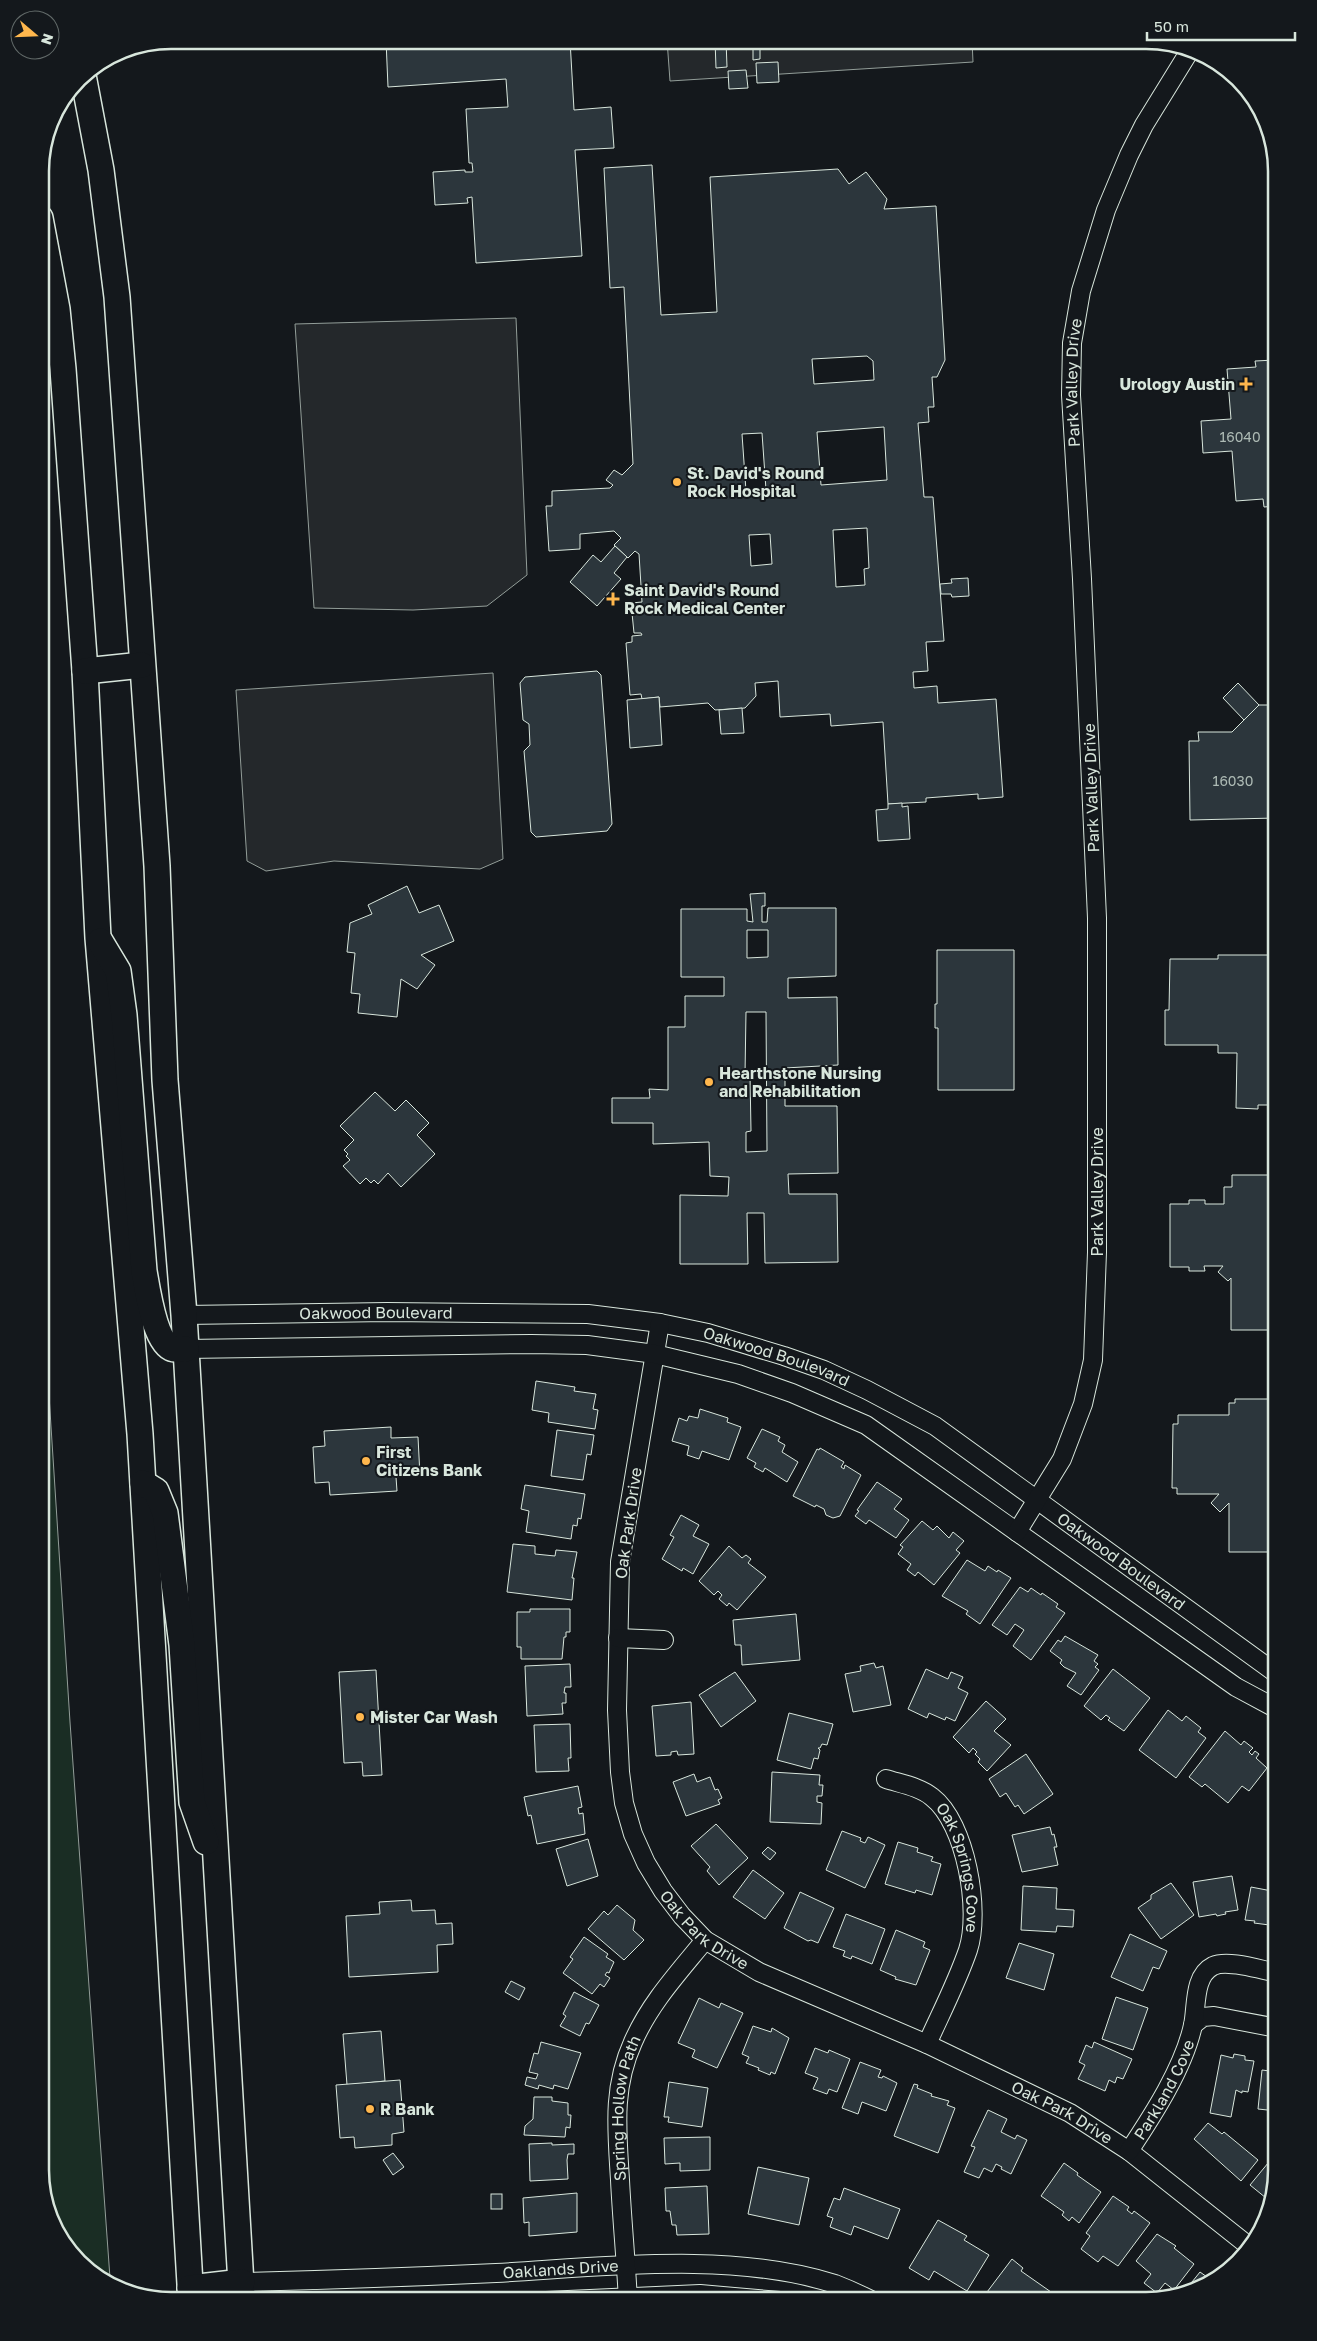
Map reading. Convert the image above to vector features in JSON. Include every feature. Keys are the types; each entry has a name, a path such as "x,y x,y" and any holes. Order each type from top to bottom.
{"main road":[{"path":"85,84 102,170 117,297 156,866 166,1080 184,1315 242,2291 229,2292"},
{"path":"49,266 57,309 85,671 98,938 143,1483 191,2292"},
{"path":"85,671 142,665"},
{"path":"98,938 118,971 124,1015 144,1271 150,1304 160,1335 166,1344 172,1348 186,1349"},
{"path":"143,1483 156,1491 165,1512 182,1645 192,1802 216,1868"}],"street":[{"name":"Park Valley Drive","path":"1017,1532 1062,1459 1085,1396 1093,1360 1098,1252 1097,918 1072,395 1072,343 1081,291 1109,202 1144,125 1187,56"},
{"name":"Oakwood Boulevard","path":"184,1315 387,1312 588,1314 660,1323 708,1333 762,1348 824,1370 867,1390 927,1422 1037,1499 1268,1667"},
{"name":"Oak Park Drive","path":"660,1323 620,1562 617,1710 620,1772 629,1818 646,1863 663,1891 682,1916 705,1940 760,1972 927,2044 1070,2113 1129,2151 1245,2243"},
{"name":"Oakwood Boulevard","path":"186,1349 531,1344 587,1345 655,1354 738,1374 792,1393 866,1425 1236,1687 1268,1704"},
{"path":"618,1638 664,1640"},
{"name":"Oak Springs Cove","path":"886,1779 919,1789 932,1796 943,1807 962,1846 970,1872 973,1912 968,1949 927,2044"},
{"name":"Spring Hollow Path","path":"627,2292 616,2110 623,2069 633,2042 647,2015 664,1990 705,1940"},
{"name":"Parkland Cove","path":"1129,2151 1154,2114 1178,2066 1193,2025 1199,1987 1206,1972 1214,1966 1226,1963 1268,1971"},
{"name":"Parkland Cove","path":"1193,2025 1203,2017 1214,2016 1268,2026"},
{"name":"Oaklands Drive","path":"242,2291 399,2278 653,2264 758,2268 792,2273 836,2285 852,2292"}],"green space":[{"path":"49,1395 70,1722 110,2276 90,2262 69,2238 55,2209 50,2186"}],"shaded area":[{"path":"668,49 972,49 973,62 670,81"},
{"path":"516,318 527,575 487,606 413,610 314,608 295,324"},
{"path":"493,673 503,859 480,869 334,861 266,871 247,861 236,690"}],"building":[{"path":"386,49 571,49 574,110 611,107 614,148 575,150 582,256 476,263 472,197 467,198 468,203 435,205 433,172 465,170 465,172 473,172 472,163 469,163 466,109 508,107 506,79 388,87"},
{"path":"715,49 726,49 727,67 716,68"},
{"path":"753,49 760,49 760,59 753,60"},
{"path":"778,62 779,82 757,83 756,63"},
{"path":"746,70 748,88 729,89 728,71"},
{"name":"St. David's Round Rock Hospital","path":"652,165 661,315 717,312 710,177 838,169 849,184 866,172 887,199 884,209 936,206 945,360 937,377 932,377 934,407 928,407 929,422 918,423 924,497 933,497 944,641 926,642 928,671 913,672 914,688 937,686 938,703 996,699 1003,797 978,799 978,794 926,798 926,802 888,804 883,722 831,726 830,714 780,717 778,681 755,683 756,696 745,708 715,710 708,703 660,707 659,697 642,699 641,694 630,695 626,643 632,642 632,636 642,635 641,633 634,633 631,603 642,602 639,554 635,551 628,558 614,545 621,538 614,531 580,534 580,549 549,551 546,506 552,506 552,491 610,488 613,485 606,480 614,470 622,475 633,464 624,287 610,288 604,168","holes":["867,356 873,361 874,380 814,384 812,359","884,427 887,480 821,485 817,432","762,433 766,490 746,491 742,434","867,528 869,568 864,569 865,585 836,587 833,530","770,534 772,564 751,566 749,535"]},
{"path":"1268,360 1268,507 1264,507 1263,499 1236,501 1232,451 1203,453 1201,421 1231,419 1227,369 1256,367 1255,361"},
{"path":"615,546 627,557 614,573 621,579 597,606 570,582 593,555 601,562"},
{"path":"968,578 969,596 952,597 951,594 941,594 940,584 952,583 951,579"},
{"path":"597,671 601,675 612,824 607,831 536,837 531,832 524,751 530,745 529,724 523,720 520,683 525,677"},
{"path":"1238,683 1259,705 1244,720 1223,698"},
{"path":"659,697 662,745 630,748 627,700"},
{"path":"1259,705 1268,705 1268,818 1190,820 1189,741 1199,741 1198,732 1232,732"},
{"path":"742,708 744,733 721,734 719,710"},
{"path":"902,803 902,807 908,806 910,839 878,841 876,810 888,809 888,804"},
{"path":"407,886 419,913 439,905 454,941 421,955 435,965 417,989 401,979 397,1017 358,1013 360,994 351,993 355,953 347,952 350,923 372,914 368,905"},
{"name":"Hearthstone Nursing and Rehabilitation","path":"765,893 765,906 762,906 762,922 767,922 768,908 836,908 836,976 788,978 788,998 837,997 838,1065 785,1068 785,1106 837,1106 838,1173 788,1174 789,1194 837,1194 838,1262 765,1263 764,1213 747,1213 748,1264 680,1264 680,1195 728,1196 729,1177 710,1176 709,1142 653,1144 653,1123 612,1123 612,1098 650,1098 649,1089 668,1090 668,1027 685,1027 685,996 724,996 724,977 681,977 681,909 747,909 747,921 753,922 750,894","holes":["747,930 768,930 768,957 747,958","746,1012 766,1012 767,1151 746,1152 746,1132 751,1131 750,1075 745,1075"]},
{"path":"937,950 1014,950 1014,1090 938,1090 938,1028 935,1028"},
{"path":"1218,955 1268,955 1268,1105 1258,1105 1258,1109 1236,1108 1237,1053 1218,1053 1218,1045 1165,1045 1165,1010 1169,1010 1170,959 1218,959"},
{"path":"375,1092 395,1111 406,1100 429,1123 417,1135 435,1154 401,1187 388,1173 378,1184 374,1180 371,1183 366,1178 360,1184 343,1166 350,1160 344,1150 354,1140 340,1126"},
{"path":"1232,1175 1268,1175 1268,1330 1231,1330 1231,1278 1228,1281 1218,1272 1223,1266 1204,1266 1205,1271 1189,1271 1189,1267 1170,1267 1170,1204 1189,1204 1189,1200 1205,1200 1205,1204 1224,1204 1224,1187 1232,1187"},
{"path":"536,1381 575,1387 574,1391 596,1394 593,1409 598,1410 595,1429 548,1422 549,1413 532,1410"},
{"path":"1235,1399 1268,1399 1268,1552 1229,1552 1229,1503 1220,1512 1211,1503 1219,1494 1177,1494 1177,1488 1172,1488 1173,1424 1178,1424 1178,1415 1229,1415 1229,1403 1235,1403"},
{"path":"700,1409 728,1418 727,1422 741,1427 729,1460 702,1451 699,1459 687,1455 689,1446 672,1441 679,1418 687,1421 689,1416 698,1418"},
{"name":"First Citizens Bank","path":"391,1427 391,1438 418,1437 420,1476 396,1477 397,1491 330,1495 329,1482 315,1483 313,1447 325,1446 324,1431"},
{"path":"762,1429 780,1437 778,1441 785,1445 782,1452 798,1462 787,1482 765,1468 763,1472 754,1467 756,1463 747,1458"},
{"path":"557,1430 594,1435 591,1455 587,1454 583,1480 551,1476"},
{"path":"820,1448 844,1462 841,1467 844,1469 845,1465 861,1475 840,1516 833,1518 826,1515 824,1509 816,1505 815,1507 793,1496 817,1449 819,1450"},
{"path":"877,1482 902,1499 894,1509 909,1520 896,1538 869,1520 866,1524 855,1516 859,1511 857,1510"},
{"path":"525,1485 585,1494 581,1519 578,1518 577,1526 573,1525 571,1539 526,1532 529,1511 521,1509"},
{"path":"681,1515 699,1525 693,1536 709,1544 693,1574 683,1568 682,1571 662,1559 674,1537 670,1535"},
{"path":"922,1521 933,1530 937,1526 949,1538 953,1532 964,1541 956,1550 960,1553 934,1585 918,1572 915,1576 907,1570 911,1564 898,1554 903,1547 900,1545"},
{"path":"513,1544 535,1546 535,1554 555,1556 556,1550 577,1552 572,1578 574,1578 572,1600 507,1592"},
{"path":"729,1546 742,1558 746,1555 751,1559 748,1563 766,1577 737,1610 729,1603 727,1606 719,1599 722,1595 718,1591 714,1595 699,1581"},
{"path":"967,1560 985,1571 988,1566 1011,1578 980,1624 966,1614 968,1611 942,1596"},
{"path":"1020,1587 1028,1592 1031,1588 1041,1595 1042,1593 1058,1604 1056,1607 1065,1613 1031,1660 1013,1646 1024,1630 1015,1624 1007,1635 992,1625"},
{"path":"530,1609 570,1609 570,1632 566,1632 566,1637 564,1637 562,1659 521,1659 521,1647 517,1647 517,1612 530,1612"},
{"path":"796,1614 800,1660 742,1665 741,1645 735,1645 733,1620"},
{"path":"1065,1636 1098,1655 1094,1661 1098,1664 1095,1667 1099,1670 1081,1695 1067,1686 1076,1673 1064,1667 1060,1663 1062,1660 1050,1651 1058,1640 1061,1642"},
{"path":"874,1663 876,1668 883,1666 891,1705 853,1712 845,1674 861,1671 860,1666"},
{"path":"570,1664 571,1687 565,1687 566,1703 562,1703 563,1714 527,1716 525,1666"},
{"path":"926,1669 948,1679 951,1672 963,1677 958,1688 968,1693 955,1721 946,1717 945,1720 929,1713 927,1718 908,1709"},
{"path":"1113,1669 1150,1698 1124,1731 1108,1720 1110,1718 1106,1715 1101,1720 1084,1706"},
{"name":"Mister Car Wash","path":"376,1670 382,1775 363,1776 362,1762 344,1763 339,1672"},
{"path":"735,1672 756,1701 721,1727 699,1695"},
{"path":"986,1701 1006,1719 994,1731 1011,1745 987,1771 978,1762 980,1759 975,1754 977,1752 973,1748 969,1753 953,1737"},
{"path":"691,1702 694,1754 678,1755 677,1751 671,1752 671,1755 656,1756 652,1706"},
{"path":"1168,1710 1182,1721 1186,1716 1201,1728 1198,1732 1206,1738 1176,1778 1139,1750"},
{"path":"789,1713 833,1724 827,1745 822,1744 818,1748 820,1750 818,1759 814,1758 811,1769 777,1760"},
{"path":"570,1724 571,1758 568,1758 569,1771 536,1772 534,1725"},
{"path":"1225,1731 1241,1745 1244,1741 1253,1748 1249,1752 1252,1755 1255,1751 1259,1754 1256,1758 1267,1768 1249,1791 1242,1786 1228,1803 1205,1784 1202,1787 1189,1777"},
{"path":"1026,1754 1053,1794 1024,1814 1018,1805 1015,1807 1006,1793 1000,1797 989,1779"},
{"path":"772,1772 820,1775 819,1785 823,1785 822,1796 817,1796 817,1802 822,1803 821,1824 770,1822"},
{"path":"694,1774 697,1782 710,1777 715,1790 718,1789 722,1798 718,1800 720,1804 686,1816 673,1782"},
{"path":"578,1786 582,1807 578,1808 579,1814 583,1813 585,1834 537,1844 531,1815 528,1816 524,1797"},
{"path":"716,1824 748,1858 719,1885 707,1871 710,1867 691,1846"},
{"path":"1050,1827 1057,1847 1054,1847 1058,1865 1022,1872 1012,1835"},
{"path":"842,1831 861,1838 860,1841 865,1843 868,1837 885,1845 865,1888 826,1870"},
{"path":"588,1839 598,1876 567,1886 556,1849"},
{"path":"898,1842 918,1848 917,1852 933,1857 931,1861 941,1864 932,1895 916,1890 915,1893 885,1884"},
{"path":"768,1847 776,1853 770,1860 762,1853"},
{"path":"753,1870 784,1893 765,1919 733,1897"},
{"path":"1232,1876 1238,1910 1225,1912 1226,1914 1217,1916 1216,1914 1199,1917 1193,1882"},
{"path":"1171,1883 1194,1915 1161,1939 1138,1908 1151,1899 1151,1895"},
{"path":"1023,1886 1057,1888 1056,1909 1074,1910 1073,1927 1057,1926 1056,1932 1021,1930"},
{"path":"1251,1887 1268,1890 1268,1925 1245,1920"},
{"path":"800,1892 834,1908 818,1943 811,1940 808,1941 784,1928"},
{"path":"411,1900 412,1911 435,1910 436,1924 452,1923 453,1944 437,1945 438,1972 349,1977 346,1916 380,1914 379,1902"},
{"path":"617,1905 635,1920 633,1930 644,1940 624,1960 588,1929 604,1911 608,1915"},
{"path":"846,1914 885,1929 872,1964 852,1956 851,1959 843,1956 845,1951 833,1947"},
{"path":"896,1930 925,1942 923,1947 930,1950 916,1985 895,1979 896,1977 880,1970"},
{"path":"1130,1934 1167,1951 1159,1969 1153,1967 1143,1991 1111,1977"},
{"path":"584,1937 608,1954 606,1957 614,1962 609,1973 607,1972 605,1975 610,1978 604,1987 600,1984 592,1994 563,1973 573,1959 570,1957"},
{"path":"1019,1943 1054,1954 1044,1990 1006,1978"},
{"path":"511,1981 525,1988 519,2000 505,1992"},
{"path":"574,1992 599,2005 589,2024 586,2023 580,2036 560,2026 566,2016 563,2014"},
{"path":"1116,1997 1148,2008 1133,2050 1102,2039"},
{"path":"699,1998 719,2008 721,2003 743,2013 717,2068 692,2057 695,2050 678,2043"},
{"path":"753,2026 771,2032 772,2028 789,2038 775,2074 771,2072 770,2075 746,2063 749,2057 742,2054"},
{"path":"381,2031 385,2081 347,2085 343,2034"},
{"path":"541,2042 581,2053 568,2089 554,2085 553,2089 539,2085 538,2089 525,2085 527,2077 536,2079 538,2074 529,2072 534,2053 538,2054"},
{"path":"1094,2042 1132,2059 1123,2079 1117,2077 1115,2083 1109,2080 1105,2091 1078,2079 1085,2065 1079,2062 1086,2045 1092,2048"},
{"path":"815,2048 828,2053 829,2050 850,2059 837,2092 829,2089 827,2094 813,2089 818,2078 805,2073"},
{"path":"1234,2054 1245,2056 1245,2060 1254,2061 1248,2092 1242,2091 1242,2093 1236,2090 1231,2117 1210,2113 1221,2055 1233,2058"},
{"path":"860,2062 881,2070 878,2077 882,2078 883,2076 897,2083 886,2111 862,2102 858,2114 842,2108"},
{"path":"1262,2070 1268,2071 1268,2110 1258,2109"},
{"name":"R Bank","path":"400,2080 404,2132 392,2134 392,2145 355,2148 354,2137 340,2138 336,2085"},
{"path":"669,2082 708,2088 702,2127 668,2122 669,2117 664,2117"},
{"path":"914,2084 918,2085 917,2088 932,2094 931,2096 949,2101 947,2105 955,2108 938,2153 894,2136"},
{"path":"534,2097 552,2097 552,2101 568,2103 568,2115 571,2115 570,2128 566,2127 565,2137 524,2135 525,2126 533,2119"},
{"path":"988,2110 1007,2119 1001,2132 1015,2139 1017,2135 1027,2140 1011,2174 996,2164 992,2172 984,2168 979,2178 964,2172 975,2147 971,2146"},
{"path":"1208,2123 1222,2134 1224,2132 1258,2160 1241,2181 1194,2139"},
{"path":"710,2137 710,2170 680,2171 680,2163 665,2164 664,2138"},
{"path":"552,2143 552,2145 574,2144 574,2154 568,2154 568,2179 530,2181 529,2144"},
{"path":"393,2153 404,2167 393,2175 383,2160"},
{"path":"1064,2163 1101,2192 1079,2223 1072,2217 1069,2221 1062,2215 1064,2212 1041,2196"},
{"path":"1268,2163 1265,2197 1250,2185"},
{"path":"758,2167 809,2178 799,2225 748,2214"},
{"path":"707,2186 709,2234 677,2235 676,2225 672,2225 670,2211 666,2211 665,2188"},
{"path":"844,2188 900,2209 888,2239 854,2226 851,2235 830,2227 833,2218 827,2216 834,2198 840,2200"},
{"path":"577,2193 577,2232 529,2236 529,2222 524,2223 523,2198"},
{"path":"491,2194 502,2194 502,2209 491,2209"},
{"path":"1113,2196 1129,2207 1127,2210 1132,2214 1134,2211 1150,2223 1118,2266 1103,2256 1098,2262 1081,2249 1090,2236 1086,2233"},
{"path":"938,2220 967,2236 964,2240 989,2255 967,2291 934,2271 929,2280 909,2268"},
{"path":"1157,2234 1176,2246 1174,2248 1194,2264 1175,2289 1173,2289 1165,2283 1158,2291 1155,2291 1144,2283 1151,2274 1136,2261"},
{"path":"1012,2259 1023,2268 1021,2271 1051,2292 987,2292"},
{"path":"1200,2272 1206,2276 1200,2280 1191,2284"}],"place":[{"name":"Urology Austin","path":"1246,384"},
{"name":"St. David's Round Rock Hospital","path":"677,482"},
{"name":"Saint David's Round Rock Medical Center","path":"613,599"},
{"name":"Hearthstone Nursing and Rehabilitation","path":"709,1082"},
{"name":"First Citizens Bank","path":"366,1461"},
{"name":"Mister Car Wash","path":"360,1717"},
{"name":"R Bank","path":"370,2109"}]}
